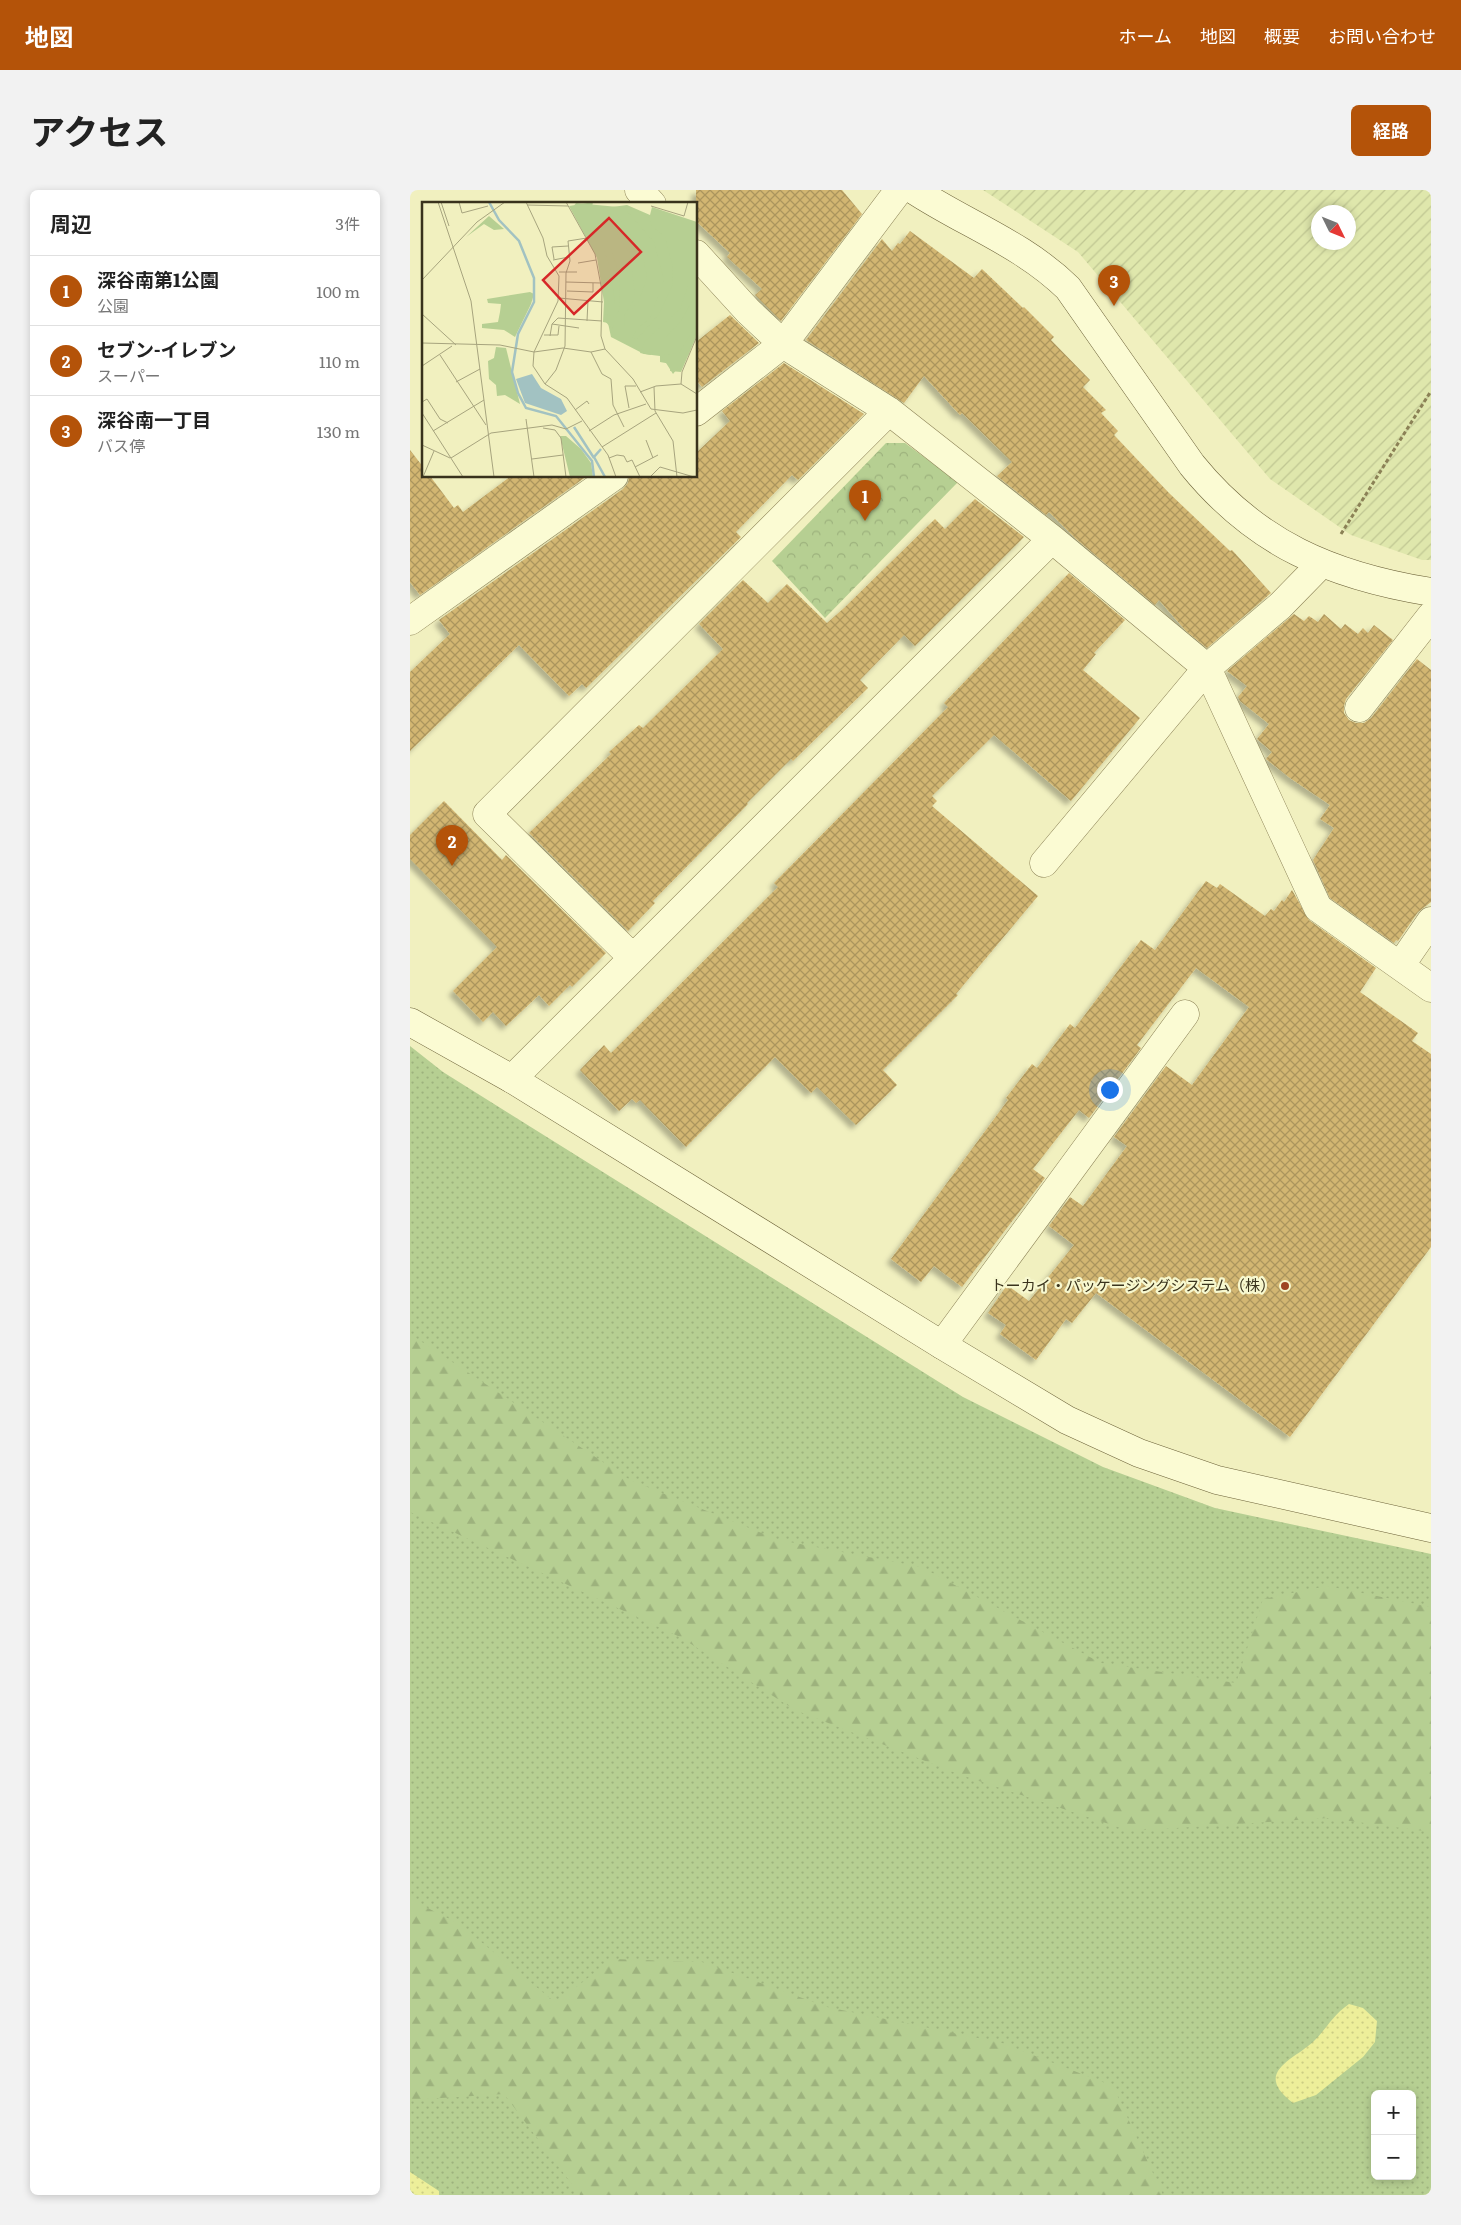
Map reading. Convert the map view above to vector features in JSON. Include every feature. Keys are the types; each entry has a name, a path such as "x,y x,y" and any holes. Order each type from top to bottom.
{"street":[{"path":"639,190 650,202"},
{"path":"698,410 783,344 899,190"},
{"path":"914,190 1015,246 1052,272 1068,288 1205,481 1246,520 1282,543 1321,564 1365,578 1431,592"},
{"path":"698,256 748,311 783,344 889,411 1052,539 1207,668 1318,908 1431,988"},
{"path":"633,958 487,814 889,411"},
{"path":"413,613 611,478"},
{"path":"512,1079 1052,539"},
{"path":"1044,863 1207,668 1280,606 1321,564"},
{"path":"1359,708 1431,616"},
{"path":"1400,966 1431,921"},
{"path":"942,1345 1185,1014"},
{"path":"410,1022 512,1079 942,1345 1067,1420 1139,1453 1217,1480 1431,1528"}],"path":[{"path":"1321,564 1372,488 1431,391"}],"shaded area":[{"path":"983,190 1431,190 1431,560 1422,560 1351,535 1270,479 1078,252"}],"green space":[{"path":"886,443 905,443 958,482 825,618 772,561"},
{"path":"410,1046 443,1072 963,1397 1103,1467 1215,1508 1431,1554 1431,2195 410,2195"},
{"path":"410,1334 630,1480 779,1540 921,1567 1101,1663 1236,1683 1263,1599 1327,1586 1431,1607 1431,1832 1328,1818 1130,1831 961,1775 795,1710 680,1637 410,1512"},
{"path":"410,1899 459,1924 556,2003 612,1959 702,1962 827,2007 1002,2043 1113,2086 1163,2195 580,2195 504,2094 410,2100"}],"sand":[{"path":"1349,2004 1363,2008 1377,2021 1375,2042 1363,2057 1316,2095 1293,2103 1281,2092 1276,2083 1276,2075 1281,2067 1314,2041 1334,2017"},
{"path":"410,2172 439,2191 439,2195 410,2195"}],"building":[{"path":"696,190 842,190 862,214 781,321 755,295 762,289 727,257 730,253 698,223 698,202 696,202"},
{"path":"910,231 974,278 982,269 1054,337 1051,340 1090,380 1083,387 1106,410 1101,413 1118,431 1114,435 1169,493 1230,551 1232,550 1271,593 1207,648 1186,631 1159,600 1155,605 1075,538 1049,512 1046,515 997,476 1012,462 962,413 960,415 924,376 904,403 806,340 882,239 892,251"},
{"path":"730,315 759,343 702,387 698,382 698,340"},
{"path":"784,363 864,414 798,480 792,475 736,532 741,537 586,688 582,684 569,696 519,645 410,751 410,672 450,634 439,620 623,489 628,483 629,478 698,478 698,451 730,421 722,411"},
{"path":"410,450 422,465 422,478 432,478 454,508 458,505 463,512 508,478 584,478 420,595 410,582"},
{"path":"975,499 1024,537 915,646 904,635 860,680 868,688 793,761 791,759 747,803 653,901 655,903 628,931 529,833 611,754 609,752 639,725 643,728 723,649 699,624 743,580 768,603 787,584 827,623 935,519 945,529"},
{"path":"1069,573 1125,620 1094,653 1096,654 1083,670 1140,718 1071,801 994,735 932,796 937,801 932,806 1038,896 956,994 958,995 883,1070 897,1085 856,1125 817,1087 811,1093 775,1057 686,1147 640,1100 636,1103 632,1099 619,1111 580,1070 604,1045 611,1053 778,887 774,883 948,707 944,703"},
{"path":"1294,614 1304,621 1309,616 1318,622 1324,614 1341,629 1345,624 1358,634 1363,628 1368,633 1374,625 1393,640 1346,699 1344,713 1349,720 1356,723 1364,723 1371,718 1417,659 1431,670 1431,902 1418,912 1398,941 1396,940 1394,943 1330,898 1313,860 1334,828 1320,819 1330,805 1266,759 1272,752 1257,739 1269,724 1240,701 1238,697 1247,686 1227,671"},
{"path":"444,801 502,860 506,855 606,953 572,987 570,985 549,1006 539,995 506,1026 493,1012 483,1022 453,991 497,947 410,859 410,835"},
{"path":"1206,881 1217,888 1220,884 1265,916 1271,909 1274,911 1282,900 1284,902 1292,890 1309,920 1376,968 1360,992 1418,1033 1412,1041 1431,1054 1431,1247 1290,1437 1096,1293 1072,1323 1066,1319 1036,1360 1000,1334 1006,1325 988,1313 1007,1285 1029,1301 1074,1245 1049,1226 1070,1197 1083,1206 1127,1146 1114,1137 1166,1066 1192,1085 1249,1007 1196,968 1137,1045 1141,1048 1089,1118 1079,1110 1033,1169 1045,1178 962,1287 934,1266 921,1282 891,1259 1008,1100 1006,1098 1032,1064 1037,1068 1070,1024 1075,1028 1141,940 1155,950"}],"place":[{"name":"深谷南一丁目","path":"1114,306"},
{"name":"深谷南第1公園","path":"865,521"},
{"name":"セブン-イレブン","path":"452,866"},
{"name":"トーカイ・パッケージングシステム（株）","path":"1285,1286"}]}
